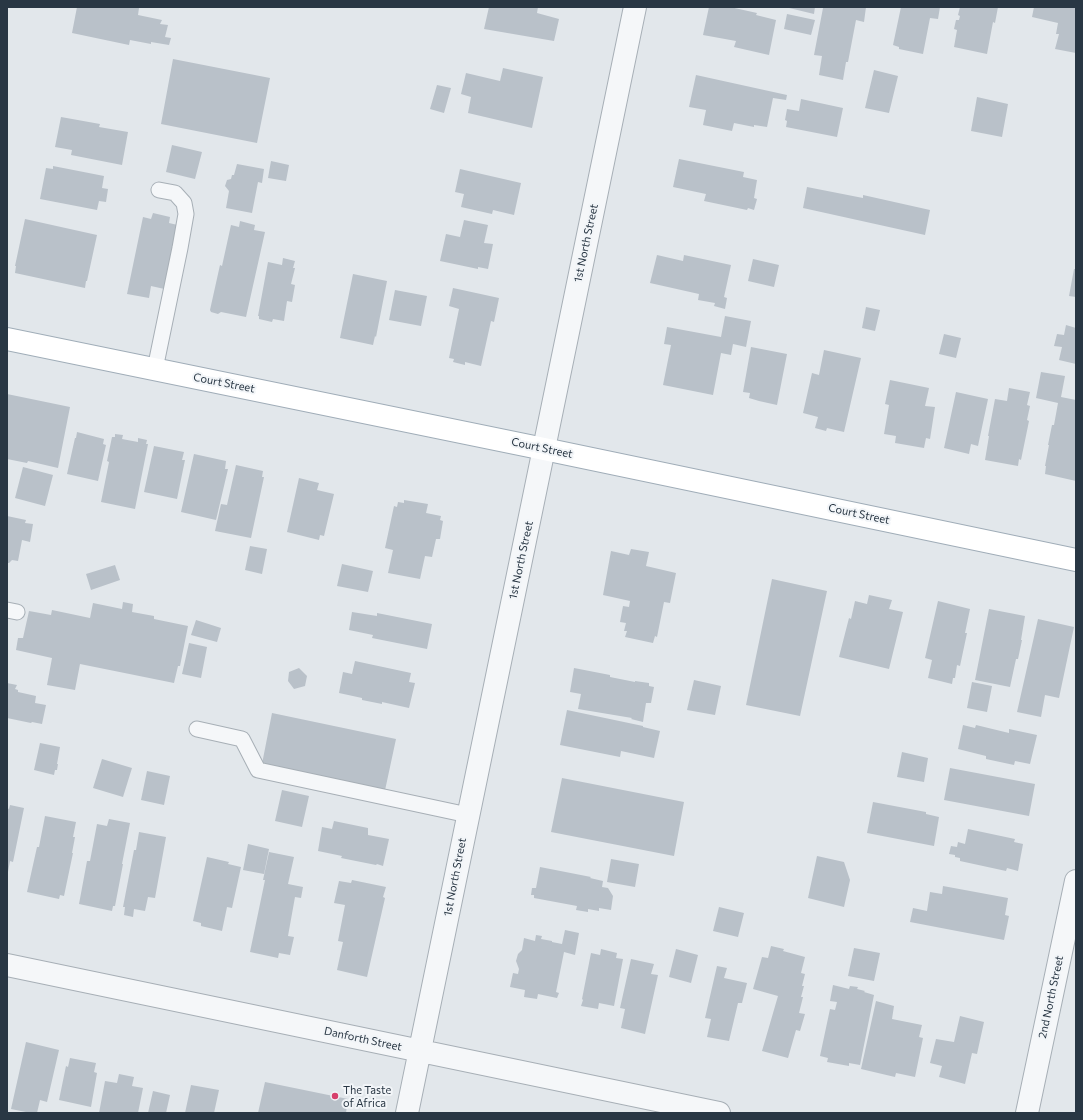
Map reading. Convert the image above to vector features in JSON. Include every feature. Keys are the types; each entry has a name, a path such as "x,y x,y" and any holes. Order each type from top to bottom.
{"main road":[{"name":"Court Street","path":"7,339 1076,560"}],"street":[{"name":"1st North Street","path":"407,1113 634,7"},
{"name":"2nd North Street","path":"1027,1113 1076,881"},
{"name":"Danforth Street","path":"7,965 719,1113"}],"lane":[{"path":"155,369 186,214 184,203 175,194 159,190"},
{"path":"197,729 242,739 258,770 468,815"}],"building":[{"path":"77,7 139,8 138,15 162,20 160,24 168,25 165,37 171,38 169,45 151,42 151,44 130,40 129,45 72,33"},
{"path":"489,7 538,7 537,13 559,19 554,41 484,29"},
{"path":"709,7 730,7 757,13 756,15 776,20 769,55 734,47 736,41 703,35"},
{"path":"785,7 815,7 814,14"},
{"path":"866,7 864,22 856,20 843,80 819,75 822,56 814,55 823,8"},
{"path":"901,7 940,7 938,19 930,18 923,54 899,49 899,47 893,45"},
{"path":"960,7 998,7 995,23 993,22 987,54 954,47 957,30 954,29 956,20 959,20 960,16 958,15"},
{"path":"1034,7 1076,8 1076,53 1055,49 1059,34 1056,34 1058,23 1032,17"},
{"path":"787,14 815,20 811,35 784,29"},
{"path":"173,59 270,78 257,143 161,124"},
{"path":"503,68 543,77 532,128 468,113 471,97 461,94 466,73 500,81"},
{"path":"874,70 898,76 889,113 865,108"},
{"path":"696,75 787,95 786,100 773,98 767,127 754,125 754,127 734,123 732,131 703,125 706,110 689,107"},
{"path":"437,85 451,88 444,113 430,109"},
{"path":"977,97 1008,104 1002,137 971,131"},
{"path":"801,99 843,108 837,137 786,127 787,121 785,120 787,109 799,111"},
{"path":"61,117 100,124 99,127 128,132 122,165 71,155 72,150 55,147"},
{"path":"172,145 202,152 195,179 166,172"},
{"path":"679,159 744,172 743,177 757,180 754,198 757,199 754,210 748,208 747,210 704,201 706,194 673,187"},
{"path":"271,161 289,165 286,181 268,178"},
{"path":"237,164 264,169 262,183 258,182 252,213 226,208 229,191 225,186 227,180 231,179 232,175 234,175"},
{"path":"53,166 104,176 102,188 108,189 106,202 99,201 97,210 40,199 46,168 53,169"},
{"path":"460,169 521,183 514,215 493,210 492,214 461,207 464,194 455,192"},
{"path":"807,187 863,198 863,195 930,210 925,235 803,208"},
{"path":"153,213 170,217 169,223 182,226 169,290 151,286 149,298 127,294 143,217 151,219"},
{"path":"25,219 97,235 85,288 15,273 15,266"},
{"path":"464,220 488,225 484,243 493,244 488,269 478,267 478,269 440,261 446,234 460,237"},
{"path":"240,221 255,225 254,230 265,232 246,317 221,312 218,314 211,312 210,310 231,225 239,227"},
{"path":"657,255 683,261 684,255 731,265 724,297 727,298 725,309 714,306 715,303 698,300 699,294 650,283"},
{"path":"283,258 295,261 291,284 295,285 292,302 287,301 284,321 273,319 272,322 259,319 258,316 268,262 282,265"},
{"path":"753,259 779,265 774,287 748,281"},
{"path":"1074,269 1076,269 1076,297 1069,296"},
{"path":"353,274 387,281 376,337 375,336 373,345 340,338"},
{"path":"453,288 499,298 494,322 491,321 481,366 465,362 465,365 453,362 454,359 449,358 459,309 449,306"},
{"path":"395,290 427,296 421,326 389,320"},
{"path":"866,307 880,310 875,331 862,328"},
{"path":"725,316 751,321 746,347 733,344 731,355 721,353 713,395 663,385 671,345 664,344 667,327 721,337"},
{"path":"1066,325 1076,328 1076,364 1059,360 1062,347 1054,346 1057,334 1064,335"},
{"path":"944,334 961,338 956,358 939,354"},
{"path":"751,347 787,354 777,405 749,398 750,393 743,392"},
{"path":"824,350 861,358 844,432 827,428 826,431 815,428 818,417 803,413 812,373 819,375"},
{"path":"1041,372 1065,376 1061,397 1076,400 1076,481 1045,474 1048,445 1052,425 1054,425 1058,403 1036,398"},
{"path":"890,380 929,388 925,406 935,407 930,439 926,438 924,448 895,443 896,436 884,434 889,405 885,404"},
{"path":"1009,388 1030,392 1027,405 1030,406 1027,420 1029,421 1021,460 1019,459 1018,466 985,460 995,399 1007,401"},
{"path":"956,392 988,399 978,446 971,444 969,454 944,448"},
{"path":"7,394 70,407 58,468 28,461 27,463 7,459"},
{"path":"77,432 104,439 103,444 106,445 98,481 67,474"},
{"path":"115,434 123,435 122,439 138,442 138,438 147,440 146,444 148,444 135,509 101,502 109,462 107,461 112,437 115,437"},
{"path":"154,446 184,452 182,460 185,460 177,499 144,492"},
{"path":"194,454 226,461 225,469 228,469 216,520 181,512"},
{"path":"236,465 263,471 262,477 264,477 251,538 215,531 221,504 227,505"},
{"path":"23,467 53,475 45,506 15,498"},
{"path":"299,478 319,483 317,490 334,494 324,536 320,535 319,540 287,532"},
{"path":"404,500 428,504 426,513 441,516 440,520 443,521 440,539 436,539 432,557 425,556 420,579 388,573 393,550 385,548 394,506 397,507 398,502 404,503"},
{"path":"7,516 26,520 25,523 33,524 30,542 22,540 18,561 12,560 9,563 7,563"},
{"path":"250,546 267,549 262,574 245,570"},
{"path":"631,549 649,552 646,566 676,573 670,603 664,602 657,637 655,636 653,643 625,637 627,631 624,631 626,623 620,622 623,606 629,607 630,601 603,595 611,551 629,555"},
{"path":"342,564 373,571 368,592 337,586"},
{"path":"115,565 120,580 91,590 86,574"},
{"path":"772,579 827,591 800,716 746,705"},
{"path":"869,595 892,600 889,609 903,612 889,669 839,657 855,601 867,604"},
{"path":"938,601 970,609 960,666 957,665 955,678 953,678 952,684 928,678 932,660 925,658"},
{"path":"123,602 133,604 132,612 154,616 154,619 188,626 180,666 178,666 174,683 80,664 75,690 47,685 52,658 16,650 18,638 23,638 29,611 51,615 52,610 90,618 93,603 122,609"},
{"path":"989,609 1025,616 1018,659 1016,659 1010,687 975,680"},
{"path":"352,612 377,616 377,613 432,624 427,649 372,638 373,635 349,630"},
{"path":"1038,619 1074,627 1059,698 1045,695 1041,717 1017,712"},
{"path":"196,620 221,628 217,642 191,635"},
{"path":"189,643 207,647 201,678 182,674"},
{"path":"355,661 411,673 409,682 415,683 409,708 382,702 382,704 362,700 362,698 339,693 343,672 352,674"},
{"path":"299,668 307,676 305,686 294,689 288,681 289,672"},
{"path":"574,668 610,675 610,677 635,682 649,683 649,686 654,687 651,703 646,703 643,722 631,719 632,718 578,709 581,694 570,692"},
{"path":"694,680 721,686 715,715 687,710"},
{"path":"972,682 992,686 987,712 967,708"},
{"path":"7,683 17,685 15,689 18,690 18,692 36,696 35,703 46,705 42,724 7,718"},
{"path":"567,710 660,731 654,758 621,751 620,757 560,745"},
{"path":"272,713 396,739 384,795 261,769"},
{"path":"963,725 975,728 976,725 1009,733 1009,729 1037,735 1030,764 1015,761 1014,765 986,759 986,756 958,749"},
{"path":"40,743 60,747 57,770 55,770 54,775 34,770"},
{"path":"902,752 928,758 924,782 897,777"},
{"path":"102,759 132,768 123,797 93,788"},
{"path":"950,768 1035,784 1029,816 944,800"},
{"path":"147,771 170,776 164,805 141,800"},
{"path":"562,778 684,802 674,856 551,832"},
{"path":"282,790 309,796 302,827 275,821"},
{"path":"873,802 926,812 926,814 939,817 934,846 867,833"},
{"path":"10,805 24,808 13,862 10,861 8,872 7,808 9,809"},
{"path":"45,816 76,822 73,837 75,837 73,853 64,896 60,895 59,899 27,892 37,847 39,847"},
{"path":"109,819 130,823 115,906 113,906 112,911 79,904 87,861 90,861 97,824 107,826"},
{"path":"334,821 368,828 368,835 389,839 383,866 341,858 342,856 318,851 322,827 332,829"},
{"path":"968,829 1015,839 1014,842 1023,844 1018,871 1007,868 1006,871 960,861 960,858 949,854 951,846 957,847 958,842 965,844"},
{"path":"139,832 166,837 155,898 148,897 145,911 134,909 133,917 124,915 125,907 123,907"},
{"path":"248,844 269,849 264,874 243,870"},
{"path":"269,852 294,857 288,884 303,887 301,898 295,897 288,936 294,937 290,955 279,953 278,958 250,952 265,880 263,880"},
{"path":"817,856 844,862 850,880 844,907 808,898"},
{"path":"207,857 229,862 228,864 241,867 232,908 227,907 222,931 201,926 201,923 193,921"},
{"path":"611,859 639,864 635,887 607,882"},
{"path":"540,867 591,877 590,878 603,881 602,887 608,888 613,896 611,910 599,908 599,911 588,909 588,912 576,910 577,906 534,898 534,895 531,895 532,888 536,888"},
{"path":"352,880 386,887 383,897 385,898 367,977 337,970 343,942 338,941 345,905 334,903 339,881 351,883"},
{"path":"943,886 1008,898 1005,915 1009,916 1004,940 910,922 913,908 927,911 930,892 942,894"},
{"path":"719,907 744,913 738,937 713,931"},
{"path":"565,930 579,933 575,955 564,952 556,992 559,993 557,998 538,994 537,999 524,997 525,990 510,987 513,973 518,974 519,969 516,961 518,954 522,950 524,938 535,941 536,935 542,936 541,939 562,944"},
{"path":"771,946 805,957 801,973 805,974 801,997 803,997 799,1013 805,1014 800,1031 796,1030 788,1058 762,1051 778,996 753,989 762,957 768,958"},
{"path":"854,948 880,953 874,981 848,976"},
{"path":"601,949 617,953 616,958 623,959 614,1006 599,1003 598,1009 581,1006 591,953 600,955"},
{"path":"676,949 698,955 691,983 669,977"},
{"path":"631,959 654,964 651,974 658,975 645,1034 621,1028 625,1009 620,1008"},
{"path":"717,966 727,968 724,978 747,983 742,1003 738,1003 729,1041 707,1037 711,1019 705,1018"},
{"path":"833,985 849,989 850,986 858,987 857,989 874,995 860,1065 849,1063 849,1066 827,1062 828,1058 820,1056 830,1009 835,1010 837,1002 830,1001"},
{"path":"876,1001 894,1006 892,1019 922,1025 919,1037 923,1038 915,1077 896,1073 895,1077 861,1069"},
{"path":"960,1016 984,1022 977,1054 972,1053 965,1084 939,1077 942,1066 930,1063 936,1039 954,1042"},
{"path":"26,1042 59,1050 47,1102 40,1100 37,1113 11,1109"},
{"path":"70,1058 96,1063 94,1072 97,1073 91,1107 59,1100 66,1066 68,1067"},
{"path":"119,1074 134,1077 132,1086 143,1088 138,1113 99,1113 105,1081 117,1083"},
{"path":"265,1082 348,1099 346,1113 258,1113"},
{"path":"191,1085 219,1090 214,1113 185,1113"},
{"path":"153,1091 170,1095 166,1113 148,1113"}],"place":[{"name":"The Taste of Africa","path":"335,1096"}]}
